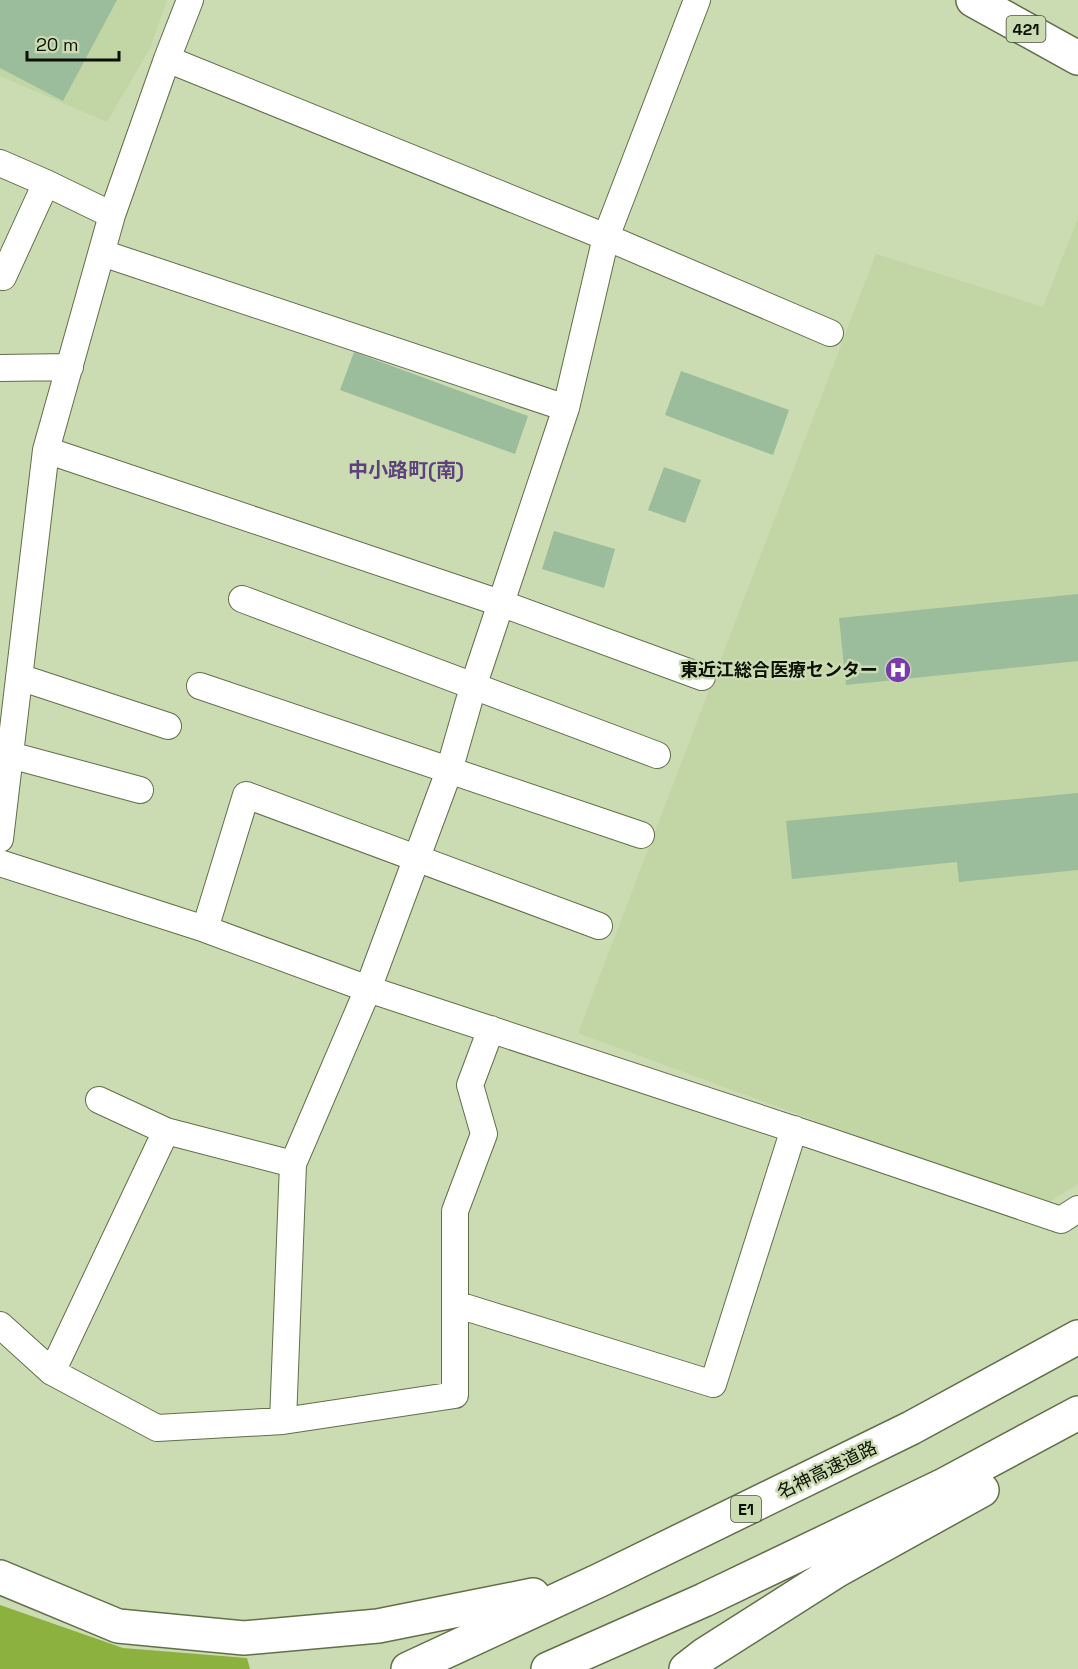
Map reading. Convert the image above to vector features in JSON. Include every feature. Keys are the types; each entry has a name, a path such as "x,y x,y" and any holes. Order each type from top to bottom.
{"highway":[{"name":"421","path":"973,0 1078,58"},
{"name":"名神高速道路","path":"408,1669 600,1580 911,1428 1078,1337"},
{"path":"548,1669 704,1600 942,1486 1078,1413"},
{"path":"686,1669 836,1570 1078,1436"},
{"path":"0,1577 118,1626 244,1638 378,1626 491,1605 600,1580"}],"street":[{"path":"0,839 46,450 112,215 190,0"},
{"path":"284,1421 293,1164 368,989 449,771 500,603 566,408 606,237 697,0"},
{"path":"167,59 606,237 830,333"},
{"path":"0,163 112,215"},
{"path":"3,277 46,183"},
{"path":"102,253 566,408"},
{"path":"0,368 70,368"},
{"path":"46,450 500,603 702,677"},
{"path":"242,599 657,755"},
{"path":"19,677 168,726"},
{"path":"200,686 641,835"},
{"path":"10,755 140,790"},
{"path":"205,929 246,795 599,926"},
{"path":"0,863 205,929 368,989 794,1129 1061,1220 1078,1209"},
{"path":"0,1325 52,1372 157,1428 284,1421 454,1395 454,1211 484,1134 470,1085 491,1029"},
{"path":"99,1100 166,1131 293,1164"},
{"path":"454,1304 713,1383 794,1129"},
{"path":"52,1372 166,1131"}],"shaded area":[{"path":"0,0 167,0 150,48 107,122 0,76"},
{"name":"東近江総合医療センター","path":"1078,218 1078,1184 1044,1205 578,1033 876,254 1043,307"}],"green space":[{"path":"0,1605 123,1648 247,1658 250,1669 0,1669"}],"building":[{"path":"0,0 117,0 63,101 0,68"},
{"path":"354,352 528,416 515,454 340,390"},
{"path":"681,371 789,410 773,455 665,415"},
{"path":"664,467 701,480 685,523 648,510"},
{"path":"554,531 615,549 604,588 542,569"},
{"path":"1078,594 1078,661 846,685 839,618"},
{"path":"1078,793 1078,870 959,882 957,862 792,879 786,821"}],"place":[{"name":"東近江総合医療センター","path":"898,670"}],"district":[{"name":"中小路町(南)","path":"406,470"}]}
